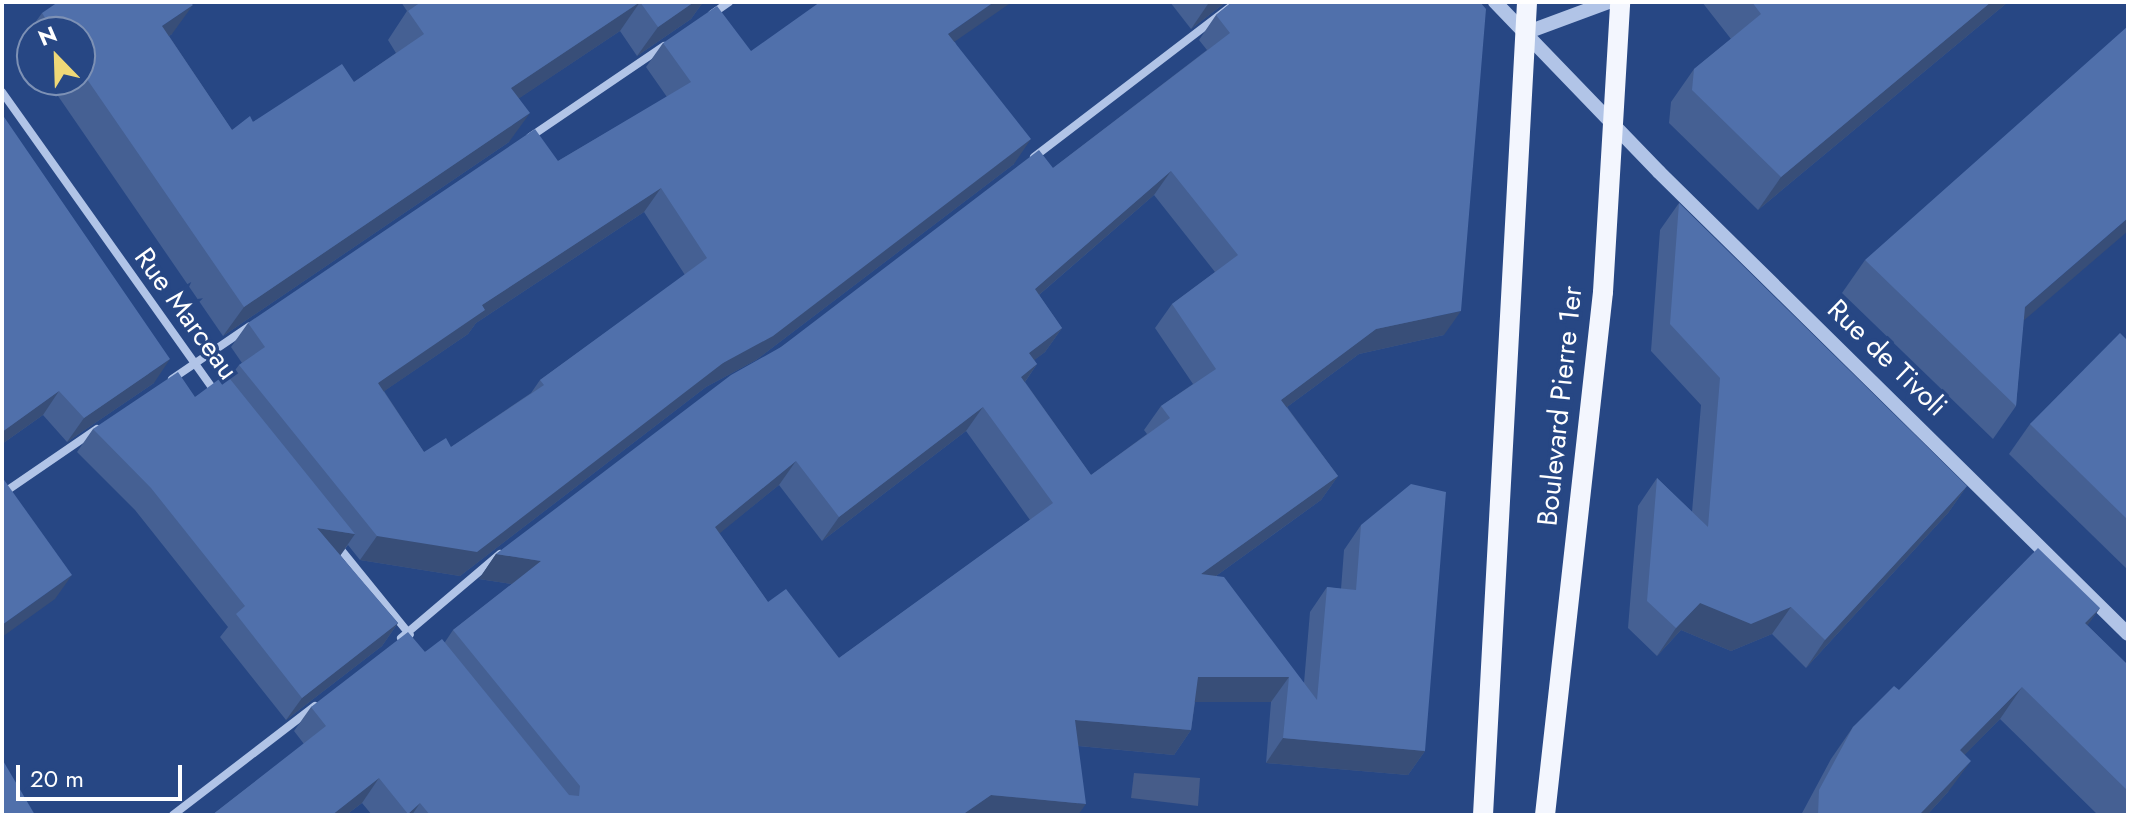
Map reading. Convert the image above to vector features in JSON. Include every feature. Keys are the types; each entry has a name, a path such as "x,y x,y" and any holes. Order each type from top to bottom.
{"main road":[{"name":"Boulevard Pierre 1er","path":"1483,815 1527,2"},
{"name":"Boulevard Pierre 1er","path":"1545,815 1603,292 1609,121 1620,2"}],"street":[{"path":"703,20 729,2"},
{"path":"1023,165 1237,2"},
{"name":"Rue de Tivoli","path":"1495,2 1609,121 2128,634"},
{"path":"1525,33 1609,2"},
{"path":"520,143 677,37"},
{"name":"Rue Marceau","path":"2,92 221,400"},
{"path":"156,389 259,320"},
{"path":"2,494 105,424"},
{"path":"329,535 418,645"},
{"path":"388,650 509,547"},
{"path":"173,815 330,695"}],"water":[{"path":"1134,773 1200,778 1198,806 1131,798"}],"building":[{"path":"58,2 190,2 193,5 162,26 232,130 250,116 253,122 342,64 354,82 424,34 408,11 421,2 640,2 511,88 530,113 244,307 96,92 96,16 44,16 42,13"},
{"path":"640,2 694,2 658,27"},
{"path":"820,2 994,2 948,34 1031,139 773,336 723,363 477,552 377,536 239,365 265,347 248,323 535,129 558,161 691,82 663,43 717,6 751,51","holes":["661,188 707,258 540,380 544,385 451,447 446,438 424,452 378,383 485,310 482,305"]},
{"path":"1232,2 1480,2 1486,9 1461,311 1376,329 1281,400 1338,476 1201,574 1224,577 1317,700 1327,587 1356,590 1361,525 1411,484 1446,492 1425,751 1283,738 1289,677 1198,677 1191,730 1075,720 1086,804 991,795 962,815 430,815 420,803 408,814 379,778 332,815 212,815 326,726 311,707 408,632 425,652 442,639 569,795 579,796 580,786 453,630 541,561 496,554 731,375 781,347 1039,150 1053,168 1230,33 1216,15","holes":["1171,171 1238,255 1172,304 1216,369 1161,406 1170,418 1091,475 1021,377 1037,364 1029,353 1062,328 1035,289","983,407 1053,503 839,658 786,589 768,602 715,527 796,461 839,517"]},
{"path":"1752,2 1991,2 1781,177 1692,90 1694,69 1761,14"},
{"path":"2128,26 2128,218 2025,307 2016,406 1865,260"},
{"path":"2,114 170,359 84,418 59,391 2,432"},
{"path":"1679,203 1967,486 1825,640 1791,607 1751,624 1700,603 1676,628 1647,601 1657,478 1708,527 1720,378 1670,324"},
{"path":"2120,333 2128,341 2128,520 2030,424"},
{"path":"178,372 195,397 226,374 355,534 317,528 398,623 302,698 236,614 245,606 151,488 93,429"},
{"path":"2,477 72,575 2,625"},
{"path":"2038,548 2100,608 2085,623 2128,665 2128,791 2022,687 1960,750 1971,761 1919,815 1818,815 1819,790 1853,727 1894,686 1899,690"},
{"path":"2,759 35,815 2,815"}]}
